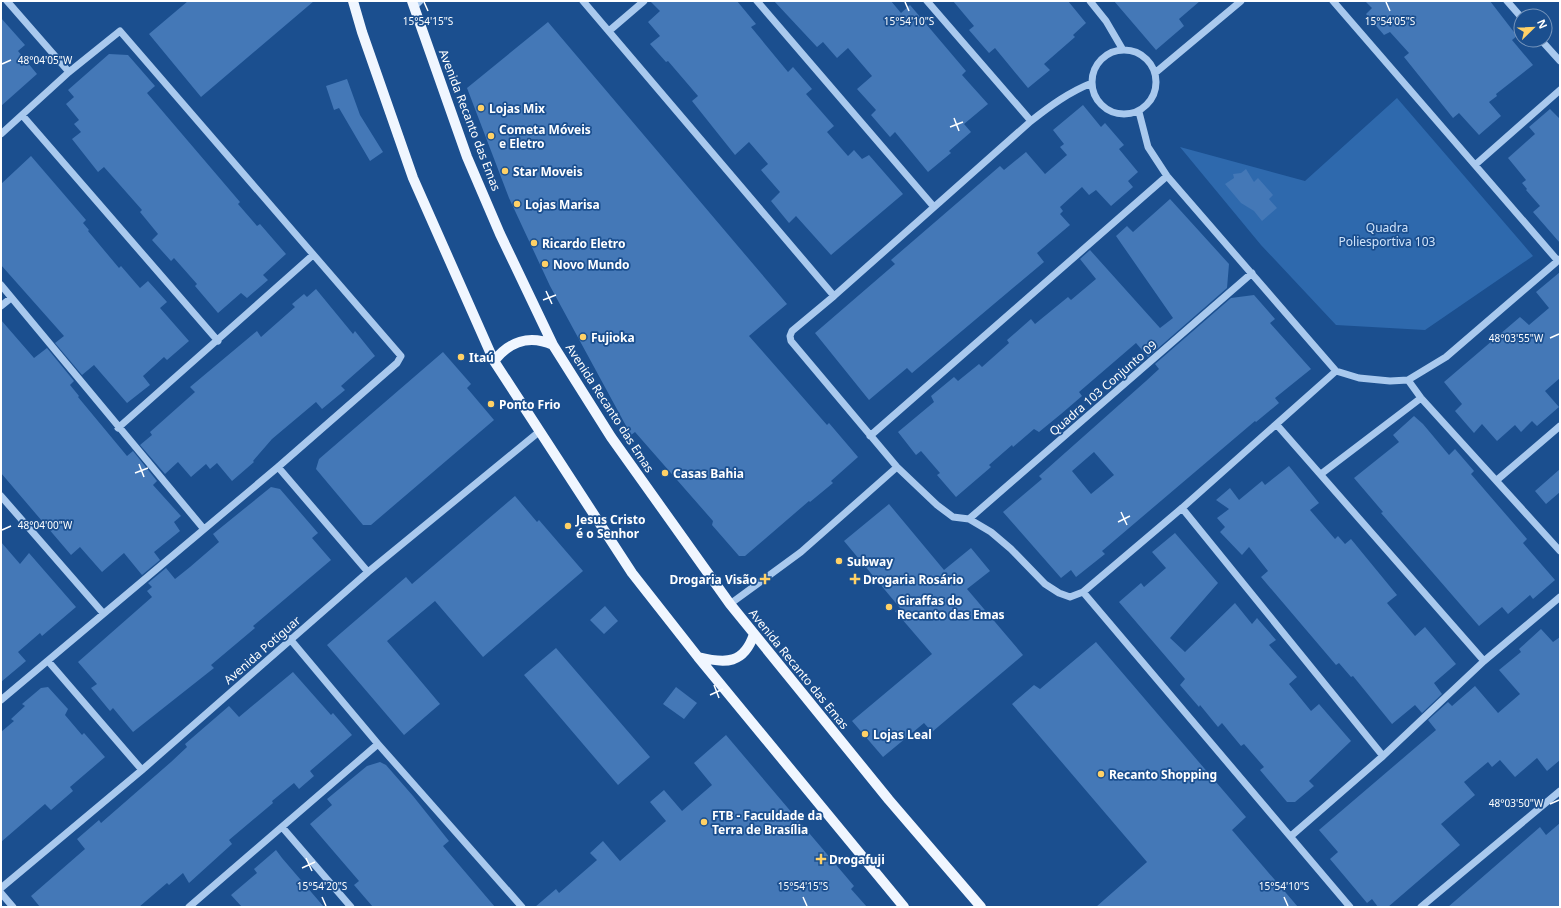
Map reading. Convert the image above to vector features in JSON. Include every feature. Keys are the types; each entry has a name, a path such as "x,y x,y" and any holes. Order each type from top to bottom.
{"main road":[{"path":"353,1 362,32 413,178 494,361 632,573 698,657 904,907"},
{"name":"Avenida Recanto das Emas","path":"415,3 467,157 500,234 553,345 611,437 730,604 888,800 981,907"},
{"path":"494,361 506,347 520,341 533,339 542,340 553,345"},
{"path":"698,657 723,662 736,659 744,654 750,646 754,634"}],"street":[{"path":"7,1 70,72"},
{"path":"583,1 834,296"},
{"path":"609,31 644,1"},
{"path":"757,1 934,207"},
{"path":"927,1 1031,121"},
{"path":"1090,1 1106,21 1123,50"},
{"path":"1155,73 1241,1"},
{"path":"1139,112 1148,147 1167,176 1336,371 1359,378 1390,381 1408,380 1446,357 1559,260 1333,1"},
{"path":"1506,1 1513,8"},
{"path":"1,134 70,72 120,32 402,356 397,363 278,467 203,528 1,700"},
{"path":"1548,48 1560,61"},
{"path":"1123,50 1137,52 1148,61 1155,73 1156,88 1150,102 1139,112 1123,115 1108,111 1096,99 1092,83 1096,67 1107,55 1123,50"},
{"path":"1092,83 1076,89 1059,99 1031,121 834,296 792,331 790,336 791,341 870,436 897,467 937,505 953,517 969,519 991,532 1011,549 1045,584 1058,593 1070,597 1083,592 1182,508 1336,371"},
{"path":"1475,165 1560,90"},
{"path":"22,115 218,340"},
{"path":"870,436 1167,176"},
{"path":"118,428 313,255"},
{"name":"Quadra 103 Conjunto 09","path":"969,519 1252,273"},
{"path":"1,285 118,428 203,528"},
{"path":"1,306 11,298"},
{"path":"1408,380 1421,398 1560,551"},
{"path":"1321,474 1421,398"},
{"path":"1277,425 1484,661"},
{"path":"1497,480 1560,426"},
{"name":"Avenida Potiguar","path":"1,888 142,770 368,572 540,431"},
{"path":"278,467 368,572"},
{"path":"730,604 801,552 897,467"},
{"path":"1,496 103,613"},
{"path":"1182,508 1383,756"},
{"path":"1083,592 1350,907"},
{"path":"1291,836 1383,756 1484,661 1560,597"},
{"path":"290,640 378,744 522,907"},
{"path":"48,661 142,770"},
{"path":"189,907 378,744"},
{"path":"1421,907 1560,791"},
{"path":"282,827 351,907"},
{"path":"1,893 13,907"}],"green space":[{"name":"Quadra Poliesportiva 103","path":"1397,98 1533,256 1425,330 1336,325 1261,245 1180,147 1305,181"}],"building":[{"path":"188,1 314,1 201,97 149,34"},
{"path":"650,1 737,1 756,24 751,27 788,72 793,67 812,89 806,94 834,126 827,132 848,156 854,150 862,159 869,155 903,194 831,255 796,216 789,223 771,201 780,192 761,170 768,164 749,142 735,155 692,101 698,96 668,61 666,62 650,44 660,36 648,22 660,11"},
{"path":"774,1 891,1 901,13 910,5 966,71 962,75 988,104 964,124 971,132 949,151 951,153 928,172 895,132 890,137 871,115 876,110 857,89 872,76 848,48 837,58 823,42 817,47"},
{"path":"953,1 1068,1 1086,23 1073,35 1075,37 1044,64 1050,70 1028,88 995,48 989,53 969,30 974,26"},
{"path":"1114,1 1200,1 1179,19 1184,26 1156,50"},
{"path":"1365,1 1490,1 1513,31 1513,48 1519,48 1533,65 1496,94 1497,96 1489,102 1501,116 1479,135 1459,113 1453,118 1404,57 1409,53 1390,32 1384,35 1366,14 1372,8"},
{"path":"1,18 25,45 18,51 37,74 1,106"},
{"path":"548,22 787,304 749,336 827,425 829,423 858,457 831,481 833,483 810,502 809,501 745,556 739,556 712,525 713,521 635,432 631,435 550,286 509,198 467,88"},
{"path":"109,54 128,55 155,86 147,93 240,202 238,204 257,226 260,224 286,254 263,275 268,280 247,298 241,293 218,313 195,286 197,284 174,258 171,261 152,240 158,234 140,212 142,210 104,167 98,172 72,139 81,132 74,124 79,120 66,104 74,97 68,90"},
{"path":"347,79 360,115 383,152 370,161 339,108 334,110 326,86"},
{"path":"1083,105 1101,127 1105,123 1124,145 1119,149 1138,172 1128,181 1133,187 1111,206 1096,190 1089,195 1082,187 1060,207 1063,211 1060,214 1070,225 1037,253 1044,262 912,373 907,368 869,400 815,333 895,264 891,260 1000,166 1004,170 1026,152 1045,174 1067,155 1060,147 1064,144 1053,130"},
{"path":"1550,109 1560,119 1560,243 1533,212 1540,206 1522,183 1526,180 1508,158 1535,134 1529,127"},
{"path":"31,156 86,220 83,223 89,230 88,231 119,268 121,266 140,288 148,281 167,302 160,308 189,341 167,360 164,357 143,376 150,385 127,403 94,365 82,375 55,343 64,336 1,265 1,184"},
{"path":"1246,169 1254,182 1258,178 1273,195 1269,199 1277,208 1262,221 1254,211 1241,203 1225,184 1234,178 1233,174 1241,173"},
{"path":"1170,199 1229,264 1227,288 1148,357 1136,343 1079,392 1082,396 1061,414 1039,432 1034,429 1013,447 1012,445 989,465 991,467 956,497 937,475 940,473 921,451 916,455 898,432 934,402 931,396 954,377 958,381 979,364 982,367 1009,343 1007,340 1031,319 1035,324 1068,297 1071,300 1096,279 1080,259 1090,250 1160,328 1173,318 1116,236 1127,226 1133,232"},
{"path":"1560,272 1560,378 1545,391 1559,407 1537,426 1532,421 1521,432 1515,425 1497,441 1482,424 1474,433 1455,411 1462,404 1444,382 1520,317 1529,325 1549,308 1536,292"},
{"path":"316,289 353,334 355,331 375,356 341,386 345,390 322,409 316,402 272,439 253,461 254,462 232,481 217,463 210,469 206,464 191,477 178,462 165,474 140,445 152,435 150,432 195,392 190,387 257,331 261,337 295,307 292,304 304,294 307,297"},
{"path":"1254,295 1275,319 1270,323 1311,369 1275,398 1279,403 1256,422 1255,421 1102,551 1105,554 1076,577 1071,570 1061,578 1003,512 1042,479 1039,476 1159,369 1155,364 1231,298","holes":["1094,452 1114,475 1091,494 1072,471"]},
{"path":"1,320 34,358 47,348 74,381 70,385 79,396 78,397 127,456 133,451 157,481 153,485 181,516 174,522 180,531 154,552 160,560 142,575 124,553 102,572 80,547 71,555 1,473"},
{"path":"443,352 471,384 467,388 494,420 371,525 363,525 316,469 319,459"},
{"path":"1414,416 1423,424 1449,455 1455,449 1474,471 1471,474 1527,539 1523,543 1555,580 1533,599 1530,595 1508,614 1502,607 1479,626 1381,513 1383,512 1354,478 1399,442 1393,435"},
{"path":"1289,466 1319,503 1310,510 1335,539 1338,536 1345,544 1351,539 1397,595 1387,603 1415,636 1425,627 1456,664 1434,683 1442,694 1422,713 1415,705 1392,724 1353,676 1351,677 1339,663 1336,665 1261,577 1268,571 1249,547 1242,555 1220,532 1225,527 1217,518 1229,509 1216,500 1230,488 1239,500 1262,481 1265,485"},
{"path":"1560,469 1560,492 1546,504 1535,491"},
{"path":"271,487 280,489 318,533 312,538 331,560 253,626 255,628 211,665 214,668 133,732 113,708 110,711 91,688 97,684 78,662 152,597 147,591 152,587 148,583 166,568 175,579 219,542 213,534"},
{"path":"515,496 537,522 539,520 583,571 483,657 435,601 387,641 440,704 404,735 327,645 406,577 412,584"},
{"path":"889,504 944,570 971,548 990,571 967,589 1023,655 932,732 924,723 883,757 852,721 932,654 895,611 900,608 844,541"},
{"path":"1175,533 1218,583 1170,638 1185,652 1235,603 1252,624 1257,618 1276,640 1269,645 1297,677 1289,684 1311,711 1319,704 1351,741 1309,781 1314,786 1295,802 1287,802 1260,770 1264,767 1244,744 1241,746 1222,723 1218,727 1200,705 1199,707 1180,685 1185,679 1119,602 1141,583 1144,587 1166,568 1152,552"},
{"path":"1,542 20,564 29,553 76,607 42,636 40,633 18,652 26,661 1,682"},
{"path":"605,606 618,621 604,634 590,620"},
{"path":"1541,629 1553,642 1560,637 1560,760 1547,771 1537,758 1515,777 1500,760 1492,767 1488,762 1464,782 1475,795 1441,824 1460,845 1388,907 1378,907 1372,899 1367,903 1330,859 1338,852 1319,830 1436,730 1428,720 1448,702 1452,706 1475,686 1498,713 1520,694 1499,670 1521,652 1519,649"},
{"name":"Recanto Shopping","path":"1096,642 1246,817 1232,830 1298,907 1096,907 1147,862 1012,704 1034,685 1040,689"},
{"path":"556,648 650,757 618,785 524,675"},
{"path":"293,672 331,715 333,713 352,735 310,771 314,776 299,789 294,783 272,801 273,803 229,840 232,844 189,883 183,873 169,885 167,883 139,907 40,907 31,896 85,849 77,839 99,820 101,823 171,762 187,747 185,744 229,706 239,717"},
{"path":"48,687 68,709 65,715 82,735 84,733 105,757 70,787 73,791 51,810 45,804 1,842 1,732 14,721 11,719 25,706 22,704 41,688"},
{"path":"676,687 697,703 684,719 663,704"},
{"name":"FTB - Faculdade da Terra de Brasília","path":"726,735 854,886 851,889 867,907 535,907 556,889 559,893 597,860 590,853 603,841 620,861 666,821 650,802 664,790 682,811 712,785 694,763"},
{"path":"380,762 386,765 449,841 443,846 495,907 373,907 354,885 359,881 310,824 332,805 327,799 367,766"},
{"path":"1560,823 1560,907 1448,907 1540,827 1546,835"},
{"path":"276,850 324,907 242,907 231,895 257,873 254,869"}],"place":[{"name":"Lojas Mix","path":"481,108"},
{"name":"Cometa Móveis e Eletro","path":"491,136"},
{"name":"Star Moveis","path":"505,171"},
{"name":"Lojas Marisa","path":"517,204"},
{"name":"Ricardo Eletro","path":"534,243"},
{"name":"Novo Mundo","path":"545,264"},
{"name":"Fujioka","path":"583,337"},
{"name":"Itaú","path":"461,357"},
{"name":"Ponto Frio","path":"491,404"},
{"name":"Casas Bahia","path":"665,473"},
{"name":"Jesus Cristo é o Senhor","path":"568,526"},
{"name":"Subway","path":"839,561"},
{"name":"Drogaria Visão","path":"765,579"},
{"name":"Drogaria Rosário","path":"855,579"},
{"name":"Giraffas do Recanto das Emas","path":"889,607"},
{"name":"Lojas Leal","path":"865,734"},
{"name":"Recanto Shopping","path":"1101,774"},
{"name":"FTB - Faculdade da Terra de Brasília","path":"704,822"},
{"name":"Drogafuji","path":"821,859"}]}
